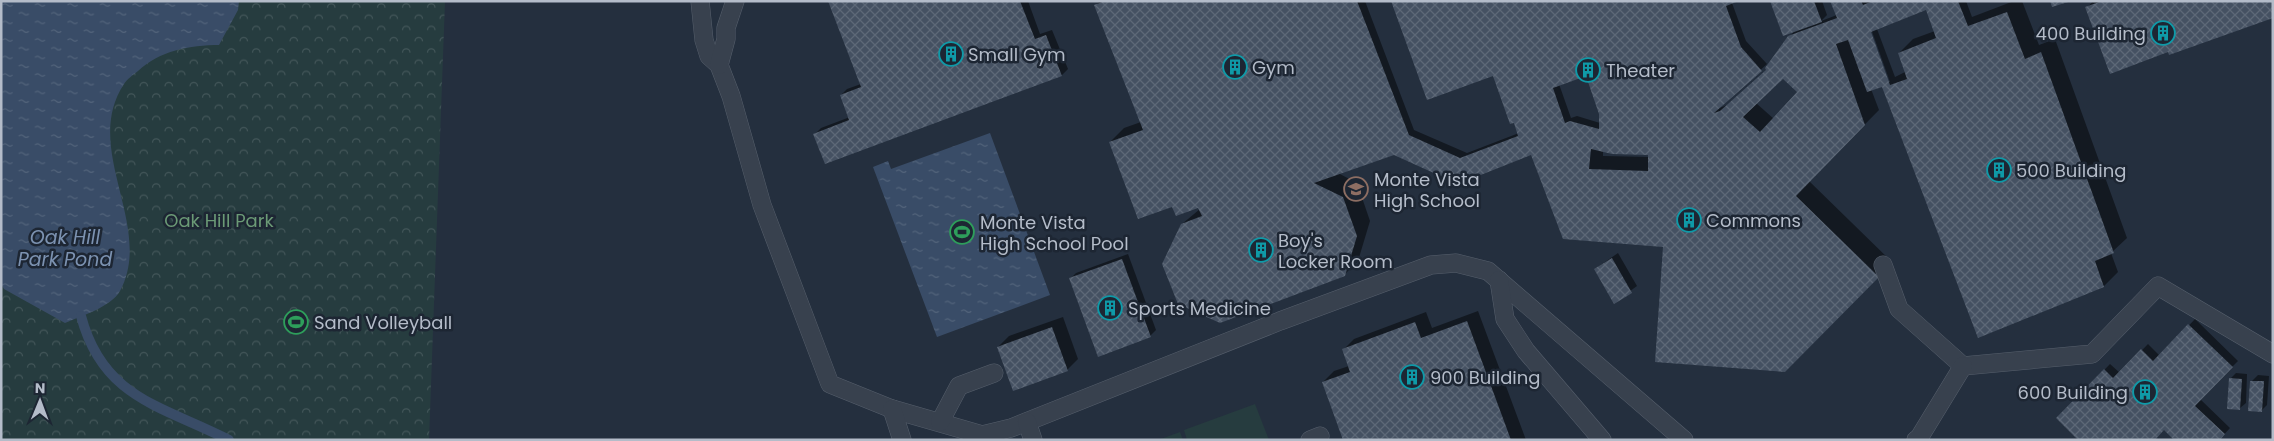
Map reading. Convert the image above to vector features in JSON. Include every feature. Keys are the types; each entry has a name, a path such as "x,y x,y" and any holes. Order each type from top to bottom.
{"lane":[{"path":"700,1 704,40 709,56 719,65 731,96 762,205 830,384 892,409 982,435 1027,422 1280,321 1431,265 1456,263 1488,271 1684,440"},
{"path":"719,65 726,40 726,28 735,1"},
{"path":"1883,265 1899,309 1963,366 2092,354 2158,286 2273,354"},
{"path":"1499,280 1505,319 1526,351 1602,440"},
{"path":"1916,440 1963,366"},
{"path":"940,422 959,386 994,373"},
{"path":"892,409 902,440"},
{"path":"1027,422 1033,440"}],"green space":[{"name":"Oak Hill Park","path":"1,1 445,1 429,440 1,440"},
{"path":"1255,404 1269,440 1187,440 1184,430"},
{"path":"1180,432 1183,440 1158,440"}],"water":[{"name":"Oak Hill Park Pond","path":"1,1 239,1 238,10 219,45 197,46 176,50 155,58 124,84 113,109 110,135 113,161 129,240 128,266 120,291 116,297 103,306 65,323 4,289 1,284"},
{"name":"Monte Vista High School Pool","path":"990,133 1050,295 937,337 873,167 888,161 891,169"}],"building":[{"name":"Small Gym","path":"828,1 1020,1 1035,39 1046,35 1062,76 825,164 813,134 849,120 840,95 861,87"},
{"path":"1105,1 1357,1 1409,135 1460,158 1518,136 1514,123 1510,124 1493,76 1427,100 1391,1 1739,1 1726,6 1741,47 1762,71 1714,113 1720,111 1766,70 1765,68 1788,36 1837,18 1830,1 1861,1 1863,5 1873,1 1958,1 1968,26 2007,12 2025,59 2041,52 2114,253 2095,261 2104,287 1978,338 1882,87 1867,92 1848,40 1836,44 1865,125 1796,196 1879,277 1785,372 1655,362 1663,247 1563,239 1531,155 1458,184 1394,155 1314,183 1343,197 1357,236 1345,276 1220,323 1178,304 1162,264 1181,224 1202,216 1198,208 1176,216 1172,207 1138,219 1109,142 1143,130 1094,5","holes":["1926,10 1936,38 1898,53 1907,79 1890,85 1871,32","1586,76 1599,114 1599,129 1570,121 1565,123 1553,88","1783,79 1797,92 1760,132 1743,117","1591,149 1612,154 1648,155 1648,171 1589,169"]},
{"path":"1770,1 1814,1 1822,22 1783,36"},
{"path":"2050,1 2068,1 2068,2 2052,7"},
{"name":"400 Building","path":"2102,1 2273,1 2273,18 2169,55 2168,52 2110,74 2085,7"},
{"path":"1612,258 1632,293 1614,304 1594,269"},
{"name":"Sports Medicine","path":"1122,259 1151,337 1098,357 1069,278"},
{"name":"900 Building","path":"1467,321 1511,440 1343,440 1322,382 1350,372 1342,349 1415,322 1421,338"},
{"name":"600 Building","path":"2188,324 2233,367 2195,406 2225,434 2220,440 2174,440 2164,430 2155,440 2078,440 2056,418 2104,369 2113,378 2141,349 2153,361"},
{"path":"1052,327 1068,371 1013,391 997,347"},
{"path":"2229,378 2242,379 2240,410 2227,409"},
{"path":"2250,381 2264,381 2262,412 2248,411"}],"waterway":[{"path":"81,316 91,344 104,366 120,383 159,408 229,440"}],"place":[{"name":"400 Building","path":"2163,33"},
{"name":"Small Gym","path":"951,54"},
{"name":"Gym","path":"1235,67"},
{"name":"Theater","path":"1588,70"},
{"name":"500 Building","path":"1999,170"},
{"name":"Monte Vista High School","path":"1356,189"},
{"name":"Commons","path":"1689,220"},
{"name":"Monte Vista High School Pool","path":"962,232"},
{"name":"Boy's Locker Room","path":"1261,250"},
{"name":"Sports Medicine","path":"1110,308"},
{"name":"Sand Volleyball","path":"296,322"},
{"name":"900 Building","path":"1412,377"},
{"name":"600 Building","path":"2145,392"}]}
